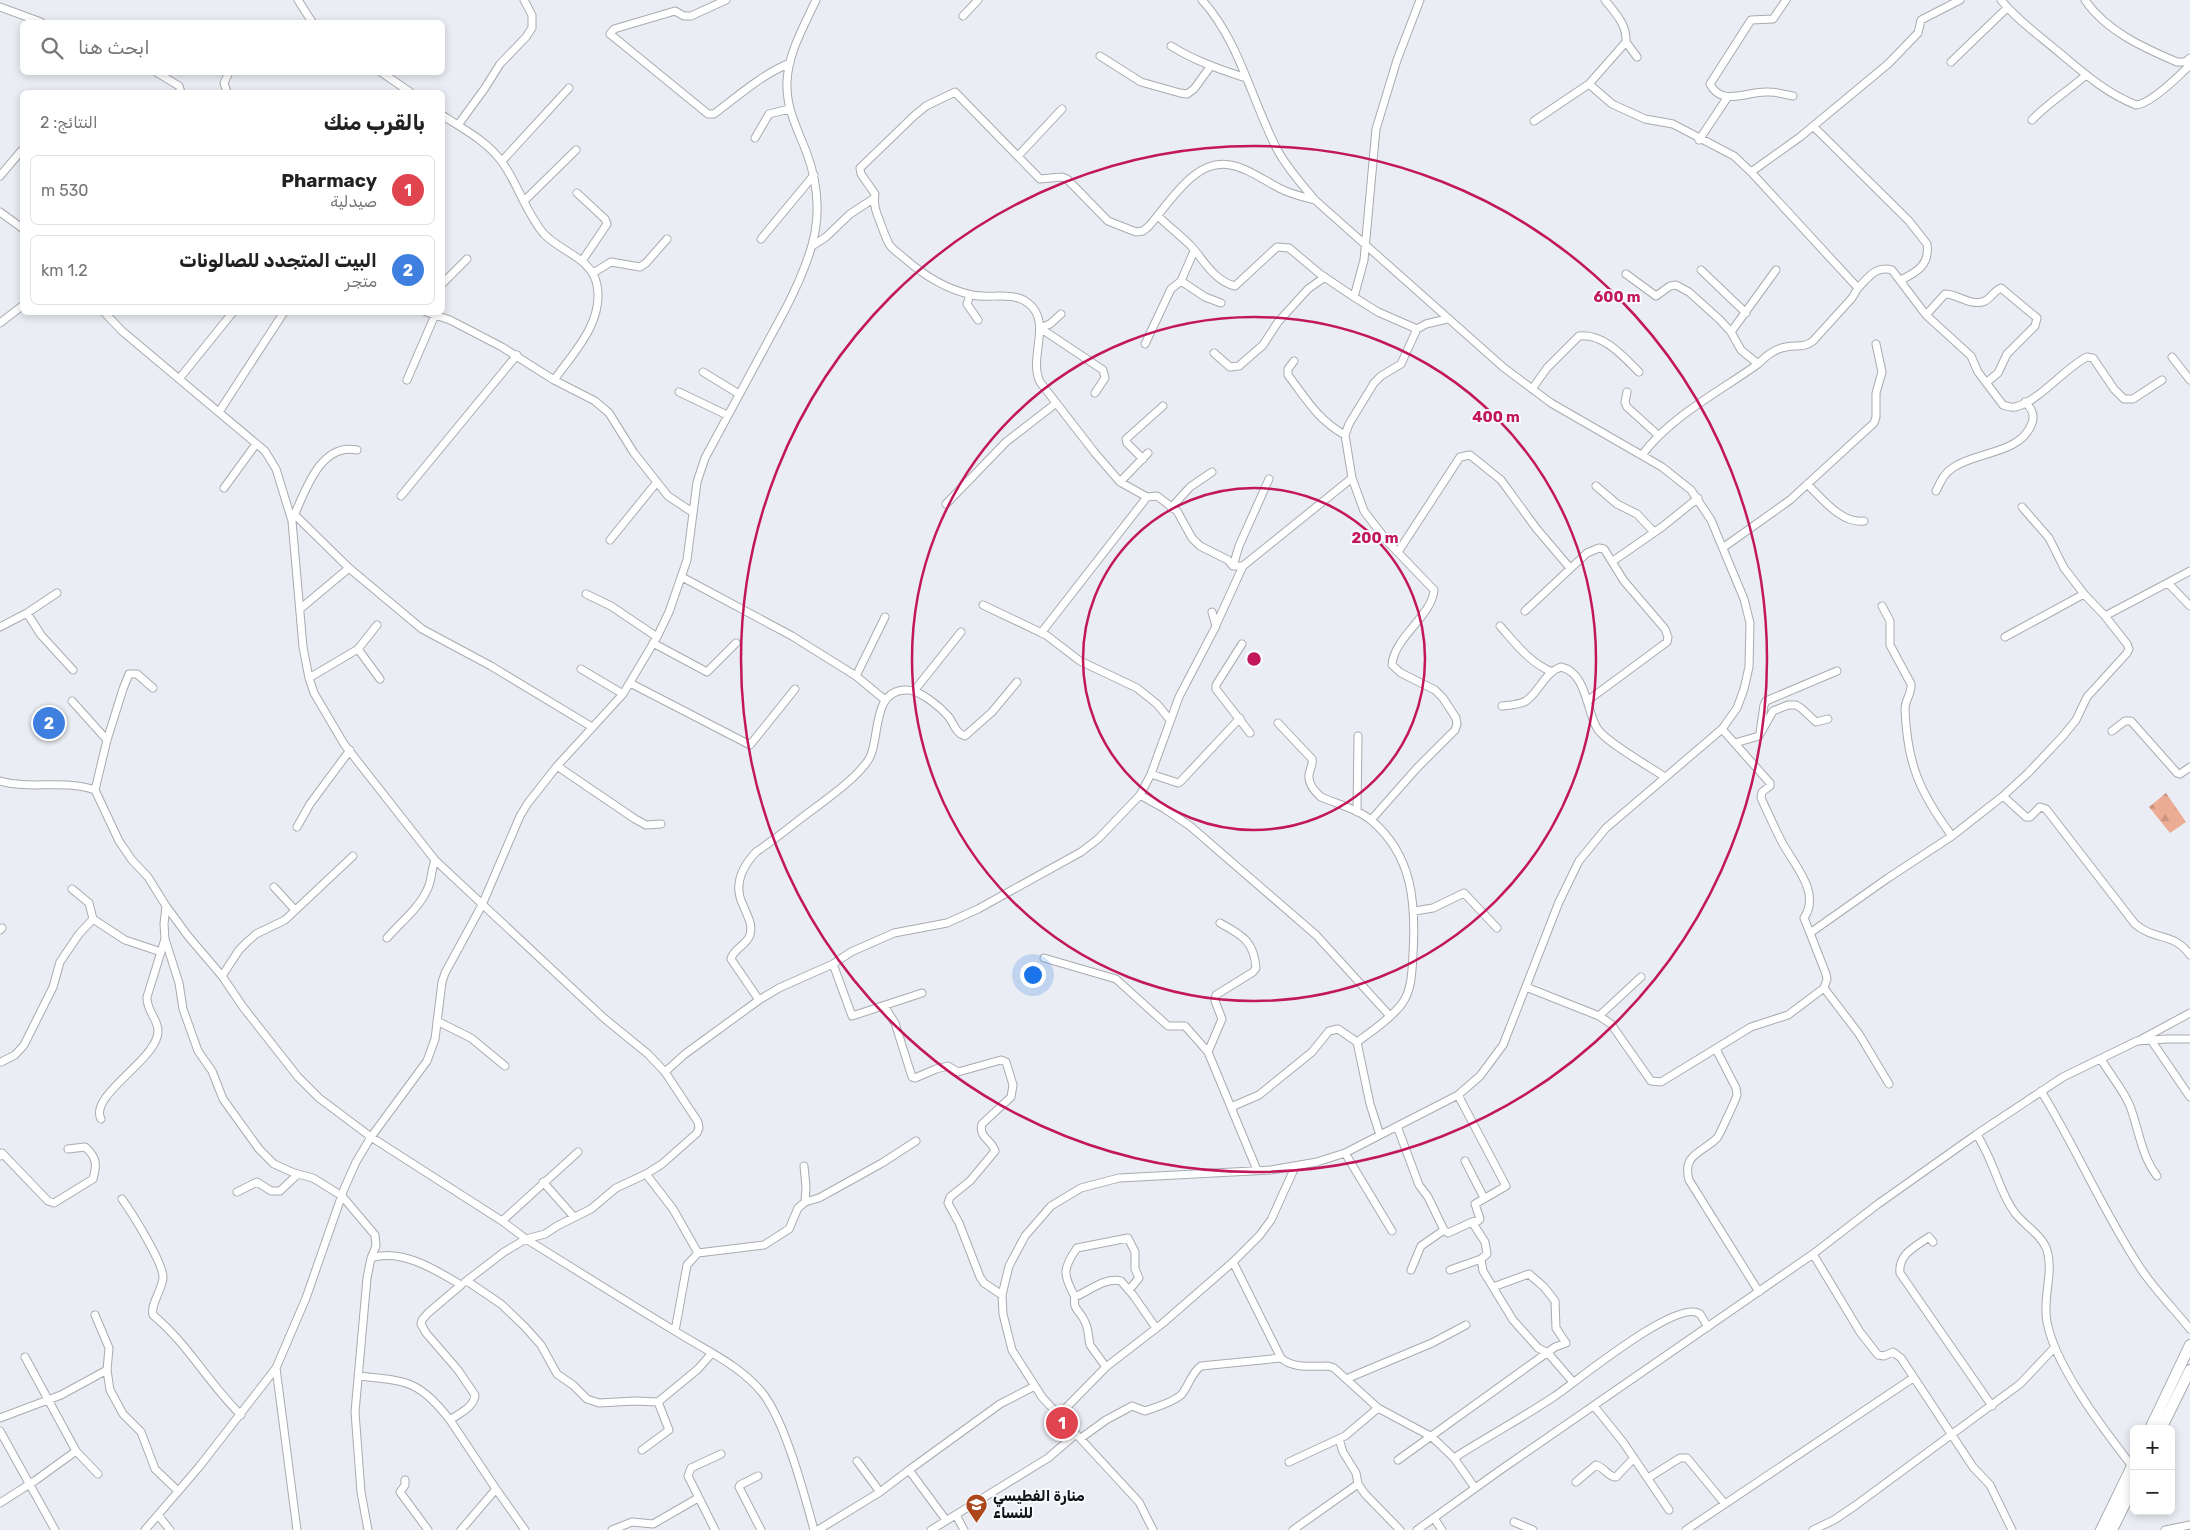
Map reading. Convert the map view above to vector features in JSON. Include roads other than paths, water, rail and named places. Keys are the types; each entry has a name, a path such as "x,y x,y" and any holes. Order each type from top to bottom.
{"highway":[{"path":"2152,1425 2190,1345"},
{"path":"2163,1425 2190,1370"},
{"path":"2101,1530 2130,1470"},
{"path":"2112,1530 2130,1493"},
{"path":"2094,1530 2111,1510"}],"street":[{"path":"298,0 311,20"},
{"path":"458,125 500,64 532,28 532,15 524,0"},
{"path":"726,0 691,16 684,16 676,11 614,29 610,34 708,114 714,114 750,85 777,68 790,63"},
{"path":"145,1530 241,1415 276,1368 310,1289 342,1196 356,1162 371,1137 427,1061 435,1039 445,973 482,905 520,816 539,787 623,694 669,612 687,560 696,482 705,458 790,300 812,246 818,200 814,175 789,109 787,81 794,48 816,0"},
{"path":"963,16 978,0"},
{"path":"1153,1530 1135,1496 1059,1415 1035,1386 1012,1350 1003,1314 1002,1295 1009,1266 1025,1236 1051,1206 1081,1188 1120,1178 1295,1167 1317,1162 1345,1153 1458,1095 1480,1076 1503,1045 1559,902 1579,861 1606,828 1722,729 1737,708 1744,689 1750,649 1750,623 1744,599 1724,547 1698,498 1682,482 1642,455 1551,403 1532,389 1447,319 1315,200 1294,176 1278,152 1223,28 1202,0"},
{"path":"1354,297 1364,260 1376,129 1397,60 1420,0"},
{"path":"1605,0 1621,21 1625,29 1626,42 1637,57"},
{"path":"1786,0 1773,19 1754,18 1751,20 1711,81 1711,87 1727,98 1770,92 1793,96"},
{"path":"1751,172 1813,126 1888,64 1918,33 1921,20 1960,0"},
{"path":"2001,0 2022,23 2086,75 2108,92 2130,102 2142,104 2166,87 2190,65"},
{"path":"2085,0 2112,28 2132,41 2177,62 2185,62 2190,58"},
{"path":"0,7 36,20"},
{"path":"1951,62 2007,8"},
{"path":"1534,121 1589,84 1626,42"},
{"path":"1171,46 1188,58 1246,78"},
{"path":"1100,56 1141,82 1187,94 1194,89 1210,67"},
{"path":"161,75 178,86 180,90"},
{"path":"226,90 224,83 228,75"},
{"path":"385,75 407,90"},
{"path":"2032,120 2045,106 2065,93 2086,75"},
{"path":"1589,84 1608,101 1626,111 1645,119 1673,124 1699,140 1734,156 1858,288"},
{"path":"502,161 569,88"},
{"path":"1233,566 1228,560 1200,546 1192,538 1177,511 1157,496 1147,497 1120,482 1055,404 1036,373 1040,328 1034,310 1027,302 1020,298 986,298 970,295 940,284 928,278 890,245 873,199 875,194 861,174 860,166 926,106 955,92 1040,179 1062,177 1067,179 1108,221 1136,232 1143,231 1192,177 1206,168 1221,164 1235,165 1280,189 1315,200"},
{"path":"1699,140 1727,98"},
{"path":"755,138 769,114 789,109"},
{"path":"1018,156 1062,109"},
{"path":"445,117 490,148 502,161 544,233 582,261 593,273 597,287 594,318 589,330 554,380"},
{"path":"1813,126 1909,221 1927,244 1926,261 1922,268 1901,280"},
{"path":"524,201 576,150"},
{"path":"0,176 20,152"},
{"path":"761,239 814,175"},
{"path":"577,193 605,219 607,224 582,261"},
{"path":"812,246 826,237 850,214 873,199"},
{"path":"0,212 20,227"},
{"path":"1158,216 1225,284 1235,286 1277,247 1283,246 1299,255 1325,277 1378,312 1417,329"},
{"path":"593,273 611,262 640,268 666,239"},
{"path":"1145,344 1171,289 1181,281 1194,251"},
{"path":"445,281 467,259"},
{"path":"1642,455 1658,435 1775,350 1799,347 1813,341 1852,298 1858,288 1878,269 1884,268 1892,270 1926,315 1971,356 1976,369 2003,405 2015,408 2087,357 2094,358 2114,389 2124,399 2133,400 2162,380"},
{"path":"1701,270 1746,313"},
{"path":"1731,332 1776,270"},
{"path":"1626,274 1656,296 1670,286 1681,287 1689,292 1731,332 1741,350 1758,364"},
{"path":"1214,353 1230,367 1239,366 1263,344 1278,322 1302,296 1325,277"},
{"path":"1181,281 1205,297 1221,303"},
{"path":"1926,315 1945,294 1977,303 1988,299 2001,288 2037,318 2034,326 2007,354 1998,373 1987,382"},
{"path":"970,295 967,304 978,320"},
{"path":"0,324 20,308"},
{"path":"1040,328 1050,324 1061,314"},
{"path":"107,315 122,331 219,412 272,460 294,518 300,609 309,678 314,692 350,750 435,860 606,1019 644,1049 665,1072 698,1122 699,1128 697,1133 676,1152 646,1174 616,1188 591,1209 545,1234 526,1239 504,1252 464,1283 422,1320 421,1324 426,1333 458,1370 475,1395 474,1402 450,1420"},
{"path":"179,379 231,315"},
{"path":"219,412 282,315"},
{"path":"407,380 435,315 450,320 517,355 554,380 602,406 609,413 634,453 668,496 692,512"},
{"path":"1371,820 1455,730 1457,724 1453,711 1435,690 1401,673 1392,665 1400,644 1434,596 1431,586 1398,552 1364,511 1352,478 1345,435 1349,424 1374,383 1381,376 1401,364 1417,329 1426,324 1447,319"},
{"path":"1040,328 1103,370 1105,378 1094,393"},
{"path":"1532,389 1547,368 1579,336 1590,337 1613,347 1639,372"},
{"path":"1724,547 1776,511 1874,423 1876,417 1876,393 1882,372 1876,344"},
{"path":"401,496 517,355"},
{"path":"2172,357 2190,380"},
{"path":"1294,361 1288,369 1288,375 1318,416 1328,425 1345,435"},
{"path":"703,372 739,394"},
{"path":"679,392 727,415"},
{"path":"1627,392 1625,402 1627,407 1658,435"},
{"path":"1936,492 1946,472 1956,465 2002,449 2021,440 2032,425 2033,419 2031,409 2025,402"},
{"path":"946,504 1006,442 1055,404"},
{"path":"1120,482 1146,456 1126,440 1164,406"},
{"path":"224,488 256,444"},
{"path":"294,518 315,473 324,460 338,450 347,448 357,450"},
{"path":"1398,552 1460,457 1470,455 1501,480 1536,528 1570,568"},
{"path":"1172,508 1190,488 1212,472"},
{"path":"665,1072 685,1054 758,1000 804,976 834,964 851,952 894,934 955,920 1082,852 1098,839 1140,795 1151,774 1170,720 1190,673 1216,626 1243,566 1352,478"},
{"path":"1233,566 1239,546 1269,479"},
{"path":"610,540 658,482"},
{"path":"1807,484 1832,508 1847,518 1858,522 1864,521"},
{"path":"1596,486 1617,504 1637,514 1654,532"},
{"path":"1041,633 1147,497"},
{"path":"1613,561 1698,498"},
{"path":"1810,933 1952,836 2003,796 2063,736 2076,720 2087,697 2127,654 2129,649 2127,644 2064,568 2049,538 2022,507"},
{"path":"294,518 349,568 422,629 491,666 592,727"},
{"path":"1525,611 1587,553 1599,548 1604,549 1624,581 1665,629 1668,637 1667,642 1587,701"},
{"path":"1233,566 1243,566"},
{"path":"300,609 349,568"},
{"path":"2105,616 2190,571"},
{"path":"682,577 792,636 856,676 885,700"},
{"path":"2168,583 2190,606"},
{"path":"0,627 27,613 56,593"},
{"path":"586,594 611,606 654,640 707,672 736,643"},
{"path":"2005,637 2084,594"},
{"path":"983,605 1051,638 1062,649 1080,660 1137,688 1157,704 1170,720"},
{"path":"1882,606 1890,621 1890,645 1912,688 1905,704 1906,734 1917,779 1926,799 1952,836"},
{"path":"1212,612 1216,626"},
{"path":"27,613 41,635 73,670"},
{"path":"856,676 885,617"},
{"path":"309,678 358,649 377,625"},
{"path":"1500,626 1526,656 1540,667 1552,672"},
{"path":"914,691 961,632"},
{"path":"1242,644 1216,685 1216,689 1250,732"},
{"path":"358,649 380,679"},
{"path":"1502,706 1524,702 1532,696 1552,672 1561,668 1566,669 1581,684 1597,729 1608,739 1665,778"},
{"path":"581,669 623,694"},
{"path":"1759,736 1766,701 1837,671"},
{"path":"153,688 137,674 130,674 122,689 95,790 118,841 148,877 166,906 222,976 254,1023 298,1077 320,1098 371,1137 502,1221 526,1239 712,1353 752,1381 768,1403 788,1448 814,1530"},
{"path":"758,1000 731,959 732,955 748,940 751,924 738,894 742,870 756,852 827,800 864,766 870,756 875,728 885,700 890,694 897,691 914,691 938,707 948,717 959,734 965,736 992,712 1017,682"},
{"path":"630,684 750,745 795,689"},
{"path":"72,701 107,740"},
{"path":"1735,743 1759,736 1773,711 1788,705 1796,705 1801,708 1816,722 1828,719"},
{"path":"1151,774 1178,783 1240,718"},
{"path":"2112,731 2125,721 2131,721 2177,773 2180,774 2190,767"},
{"path":"1278,723 1312,759 1313,763 1308,778 1316,793 1320,797 1357,812 1371,820 1388,839 1408,874 1415,911 1409,990 1404,1001 1390,1016 1357,1042"},
{"path":"1526,987 1599,1016 1611,1024 1620,1033 1651,1080 1656,1082 1662,1082 1751,1027 1788,1015 1824,988 1827,979 1826,974 1804,918 1810,909 1811,902 1808,888 1804,878 1782,843 1761,798 1762,792 1770,786 1770,783 1722,729"},
{"path":"1357,812 1358,736"},
{"path":"297,827 310,804 350,750"},
{"path":"557,766 635,819 646,825 661,824"},
{"path":"0,781 13,785 72,785 95,790"},
{"path":"1140,795 1190,826 1316,936 1390,1016"},
{"path":"2003,796 2026,818 2030,818 2040,807 2046,809 2135,924 2143,930 2180,943 2190,955"},
{"path":"222,976 239,950 247,942 256,934 285,920 353,856"},
{"path":"387,938 422,900 428,889 430,872 435,860"},
{"path":"274,887 295,910"},
{"path":"72,890 88,903 93,920 125,940 161,952"},
{"path":"1415,911 1433,908 1464,893 1497,928"},
{"path":"166,906 165,939 179,983 183,1009 198,1051 212,1071 222,1099 260,1149 274,1164 280,1168 313,1178 342,1196 377,1238 367,1278 355,1412 358,1461 368,1530"},
{"path":"0,1063 15,1055 24,1045 53,987 60,962 79,934 93,920"},
{"path":"1208,1052 1222,1019 1216,995 1253,972 1256,968 1252,947 1244,936 1220,923"},
{"path":"101,1119 98,1109 106,1097 115,1085 145,1058 154,1045 158,1034 158,1026 146,1005 165,939"},
{"path":"1044,958 1116,980 1168,1026 1185,1026 1208,1052 1257,1170"},
{"path":"834,964 850,1015 856,1016 922,993"},
{"path":"1599,1016 1641,977"},
{"path":"1824,988 1859,1034 1889,1084"},
{"path":"884,1006 895,1023 912,1077 915,1078 948,1066 958,1072 1001,1060 1006,1062 1013,1085 1011,1097 982,1124 981,1128 982,1134 994,1146 995,1150 970,1181 950,1197 948,1203 959,1223 980,1277 984,1283 1002,1295"},
{"path":"1417,1530 1813,1254 1878,1204 1976,1134 2063,1078 2137,1042 2190,1013"},
{"path":"437,1021 471,1038 505,1066"},
{"path":"1231,1107 1259,1096 1312,1052 1329,1031 1338,1029 1357,1042 1370,1104 1380,1135"},
{"path":"2137,1042 2190,1039"},
{"path":"2151,1040 2190,1097"},
{"path":"1716,1049 1736,1088 1737,1095 1717,1139 1692,1158 1688,1163 1687,1171 1689,1180 1759,1292"},
{"path":"2101,1059 2123,1093 2146,1158 2156,1176"},
{"path":"2041,1091 2079,1158 2097,1196 2142,1270 2190,1329"},
{"path":"1397,1126 1419,1185 1428,1198 1444,1230 1448,1232 1478,1221 1480,1219 1475,1204 1505,1189 1506,1183 1458,1095"},
{"path":"1976,1134 1992,1163 2002,1191 2015,1213 2047,1248 2049,1259 2046,1315 2055,1347 2078,1390 2106,1432 2130,1460"},
{"path":"675,1331 687,1265 698,1253 764,1245 789,1229 798,1208 805,1202 824,1195 882,1163 916,1141"},
{"path":"1,1154 48,1201 54,1203 93,1179 96,1160 93,1153 85,1147 68,1149"},
{"path":"502,1221 578,1152"},
{"path":"1345,1153 1392,1231"},
{"path":"1465,1161 1484,1198"},
{"path":"804,1166 805,1202"},
{"path":"1059,1415 1106,1367 1156,1328 1233,1262 1260,1235 1271,1220 1295,1167"},
{"path":"237,1192 256,1182 274,1192 280,1191 298,1174"},
{"path":"646,1174 673,1209 698,1253"},
{"path":"543,1182 574,1217"},
{"path":"122,1199 152,1249 163,1274 161,1288 152,1310 153,1315 192,1353 225,1399 241,1415"},
{"path":"1450,1270 1481,1259 1487,1254 1487,1250 1472,1222"},
{"path":"1411,1270 1421,1246 1444,1230"},
{"path":"1933,1242 1929,1236 1903,1256 1899,1264 1900,1273 1992,1406"},
{"path":"1106,1367 1090,1344 1090,1335 1086,1322 1075,1310 1075,1297 1066,1280 1066,1262 1077,1248 1128,1238 1135,1252 1136,1269 1139,1278 1129,1290"},
{"path":"371,1258 382,1254 395,1256 464,1283 501,1304 541,1345 557,1374 573,1385 587,1400 599,1403 658,1402 698,1369 712,1353"},
{"path":"1813,1254 1865,1338 1878,1355 1884,1356 1896,1353 1952,1433 1973,1467 1990,1485 2012,1530"},
{"path":"1481,1259 1482,1271 1518,1325 1538,1348 1548,1353 1573,1382"},
{"path":"1233,1262 1282,1358 1293,1365 1328,1366 1346,1379 1378,1408 1432,1437 1454,1458 1476,1488"},
{"path":"1398,1460 1555,1347 1566,1343 1556,1328 1555,1301 1544,1286 1529,1274 1493,1287"},
{"path":"1075,1297 1097,1285 1114,1280 1121,1281 1156,1328"},
{"path":"1454,1458 1553,1397 1637,1336 1690,1311 1697,1312 1708,1327"},
{"path":"95,1315 109,1348 107,1370 110,1390 123,1414 141,1432 156,1469 178,1491"},
{"path":"1346,1379 1432,1343 1466,1325"},
{"path":"1813,1530 1834,1520 1869,1496 1952,1433 1992,1406 2020,1384 2055,1347"},
{"path":"25,1357 76,1450 98,1474"},
{"path":"931,1530 1106,1420 1134,1405 1145,1411 1174,1399 1181,1394 1196,1370 1201,1366 1282,1358"},
{"path":"276,1368 298,1530"},
{"path":"0,1418 48,1400 107,1370"},
{"path":"358,1376 398,1381 423,1390 434,1399 525,1530"},
{"path":"1686,1530 1913,1378"},
{"path":"818,1530 880,1492 1000,1404 1035,1386"},
{"path":"642,1450 669,1430 658,1402"},
{"path":"1594,1406 1634,1458 1670,1510"},
{"path":"1289,1462 1339,1439 1378,1408"},
{"path":"0,1431 55,1530"},
{"path":"1339,1439 1343,1452 1356,1473 1358,1484 1370,1500 1400,1530"},
{"path":"0,1503 30,1484 76,1450"},
{"path":"715,1530 689,1479 689,1471 691,1468 721,1454"},
{"path":"1576,1482 1596,1466 1600,1466 1612,1477 1616,1477 1634,1458"},
{"path":"1648,1478 1680,1458 1687,1458 1725,1504"},
{"path":"857,1461 880,1492"},
{"path":"909,1470 946,1520"},
{"path":"758,1476 740,1484 740,1487 761,1530"},
{"path":"405,1480 405,1485 400,1492 428,1530"},
{"path":"1293,1530 1358,1484"},
{"path":"461,1530 496,1489"},
{"path":"612,1530 632,1522 653,1524 698,1498"},
{"path":"158,1515 170,1530"},
{"path":"956,1515 964,1530"},
{"path":"1434,1518 1442,1530"},
{"path":"1514,1522 1533,1530"},
{"path":"2165,1530 2190,1525"}],"place":[{"name":"البيت المتجدد للصالونات","path":"49,723"},
{"name":"Pharmacy","path":"1062,1423"},
{"name":"منارة الفطيسي للنساء","path":"977,1524"}]}
